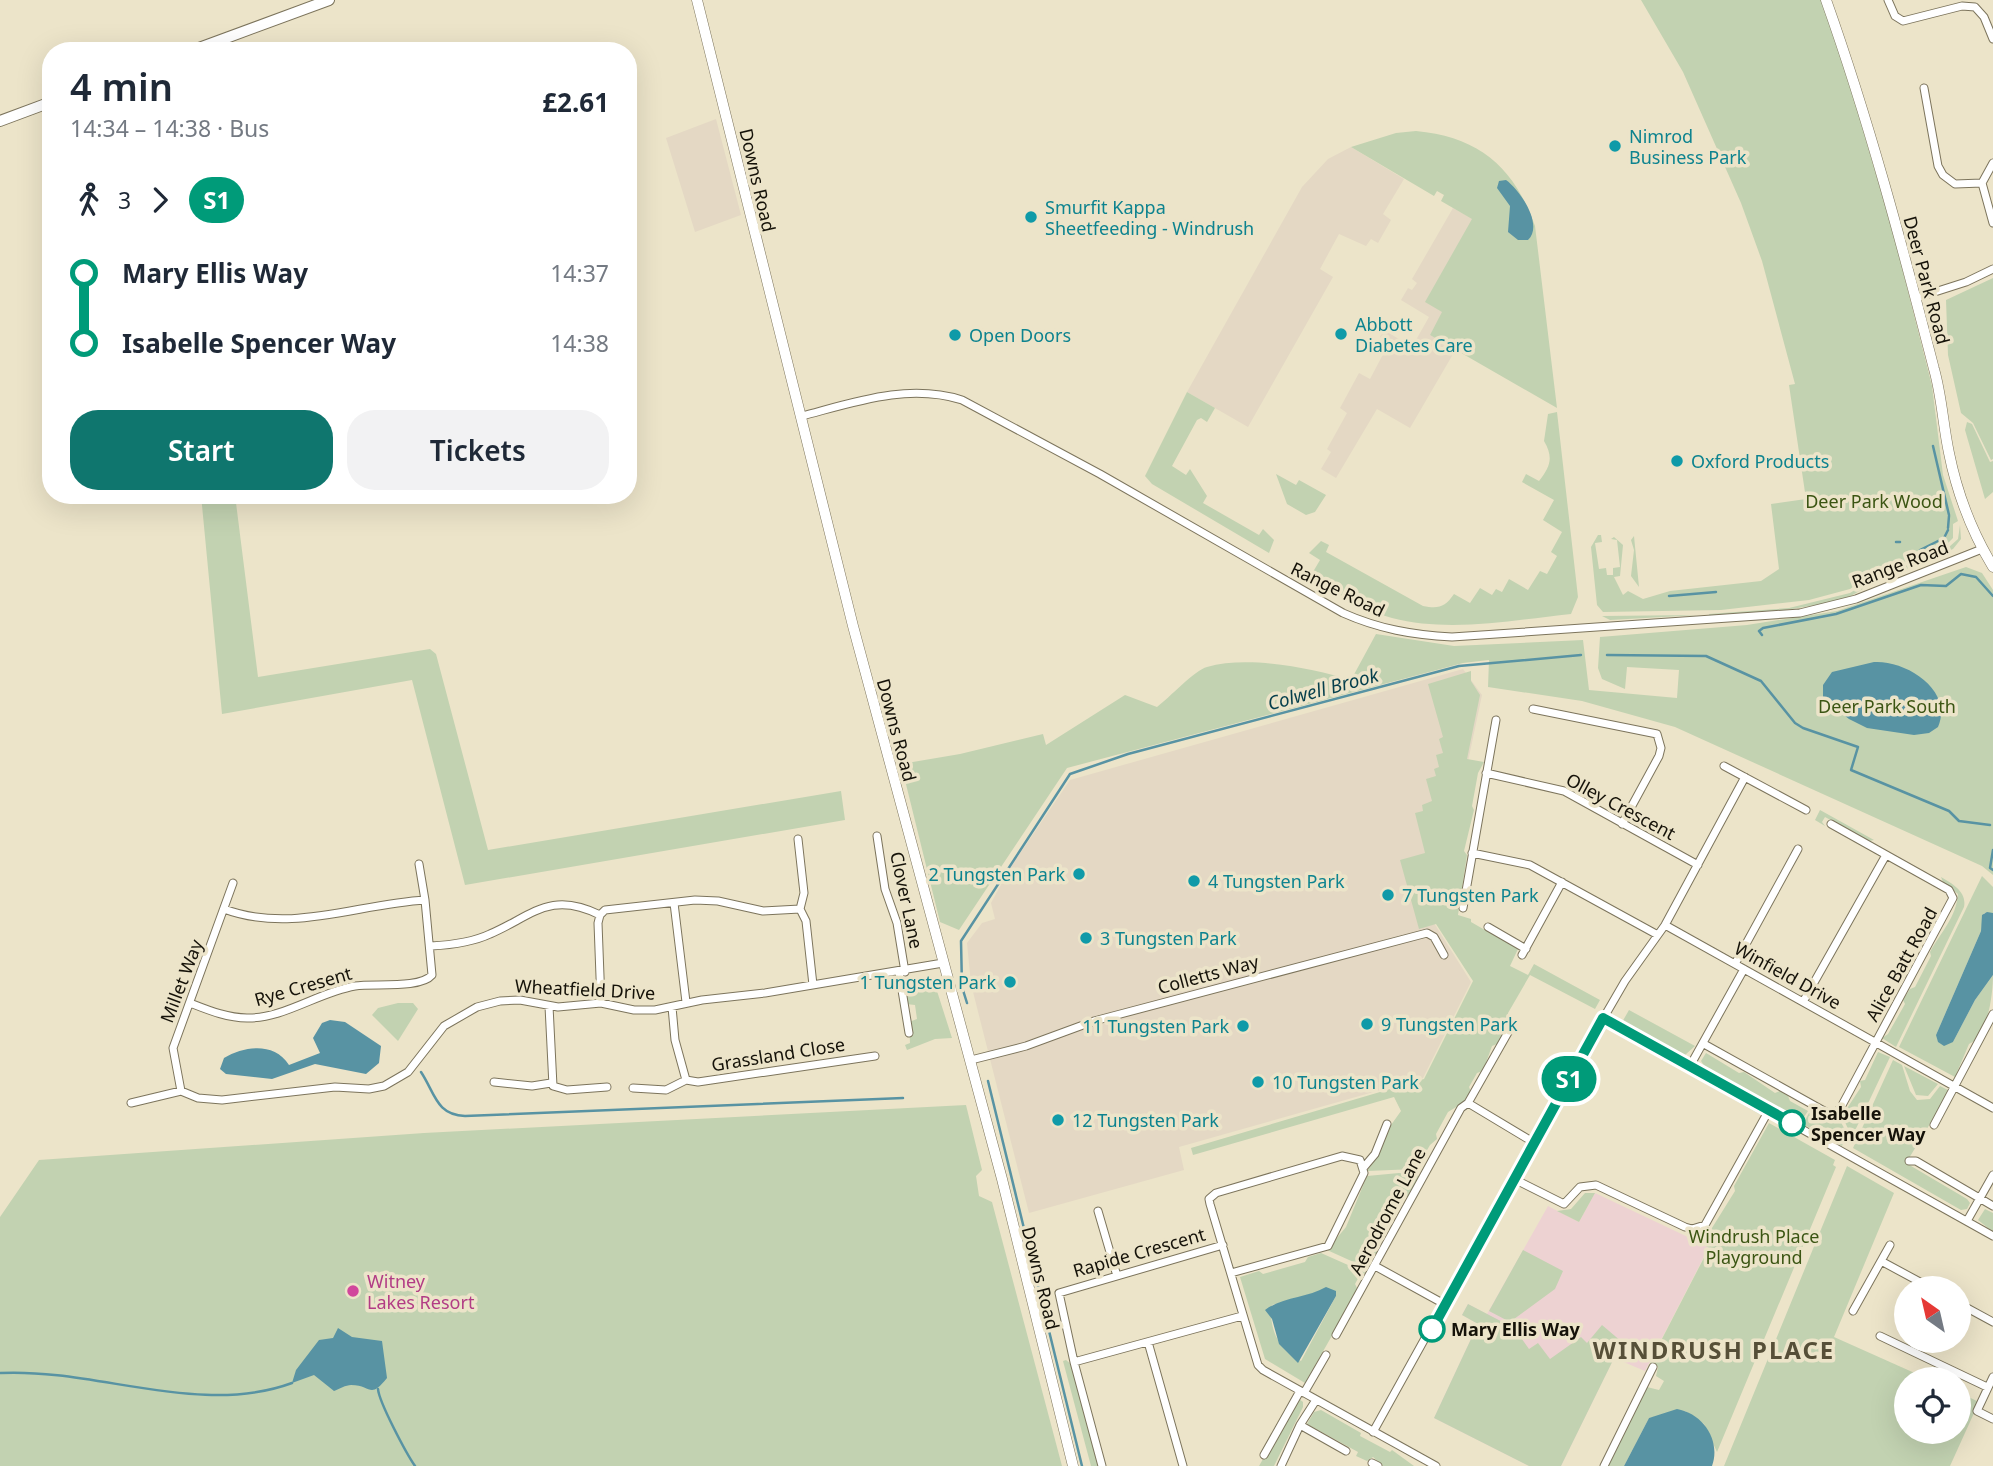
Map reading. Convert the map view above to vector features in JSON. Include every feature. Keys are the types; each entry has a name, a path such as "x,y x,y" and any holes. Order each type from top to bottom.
{"main road":[{"path":"215,42 329,0"},
{"path":"0,121 42,105"}],"street":[{"name":"Downs Road","path":"697,0 853,626 971,1060 1073,1466"},
{"name":"Deer Park Road","path":"1826,0 1868,127 1916,298 1938,384 1949,456 1963,504 1982,549 1993,567"},
{"path":"1888,0 1895,16 1903,21 1965,5 1975,7 1984,17 1993,39"},
{"path":"1924,88 1926,110 1941,173 1958,185 1982,183"},
{"path":"1993,163 1982,183 1993,223"},
{"path":"1916,298 1966,282 1993,269"},
{"name":"Range Road","path":"802,416 902,392 943,394 962,400 1100,474 1343,612 1381,628 1424,636 1452,637 1787,615 1856,599 1982,549"},
{"path":"1533,709 1657,734 1661,748 1659,756 1622,824"},
{"path":"1463,908 1496,720"},
{"path":"1724,766 1806,810"},
{"name":"Olley Crescent","path":"1486,773 1564,791 1698,864"},
{"path":"1373,1432 1446,1305 1603,1018 1656,934 1665,925 1745,777"},
{"name":"Alice Batt Road","path":"1831,824 1949,890 1953,898 1876,1042"},
{"name":"Clover Lane","path":"877,836 885,889 897,923 909,1033"},
{"path":"798,839 804,892 800,909 806,921 813,985"},
{"path":"1735,964 1798,849"},
{"path":"1472,853 1525,863 1656,934"},
{"path":"1803,1002 1886,855"},
{"name":"Rye Cresent","path":"190,1003 229,1016 259,1017 331,991 418,982 432,975 432,946 419,864"},
{"path":"1488,927 1524,952 1562,882"},
{"name":"Millet Way","path":"181,1091 173,1048 233,883"},
{"path":"224,909 256,920 282,919 425,900"},
{"path":"600,915 611,909 707,900 763,911 800,909"},
{"path":"674,903 686,1002"},
{"path":"432,946 486,936 539,907 582,906 600,915"},
{"path":"600,915 601,1003"},
{"name":"Winfield Drive","path":"1665,925 1993,1108"},
{"name":"Colletts Way","path":"971,1060 1026,1046 1094,1021 1427,933 1434,937 1444,956"},
{"name":"Wheatfield Drive","path":"131,1103 181,1091 198,1098 222,1100 335,1087 369,1089 384,1086 408,1072 432,1038 460,1015 500,1001 520,1000 549,1006 601,1003 640,1011 686,1002 902,972 943,963"},
{"path":"1690,1066 1744,969"},
{"path":"549,1006 551,1083"},
{"path":"671,1007 675,1040 686,1080"},
{"path":"1934,1125 1993,1014"},
{"path":"1603,1018 1993,1236"},
{"name":"Aerodrome Lane","path":"1336,1335 1461,1108 1468,1103 1510,1029"},
{"path":"1703,1044 1833,1114 1840,1109 1876,1042"},
{"name":"Grassland Close","path":"633,1088 666,1090 686,1080 698,1082 875,1056"},
{"path":"494,1082 532,1086 551,1083 559,1089 567,1090 607,1087"},
{"path":"1468,1103 1533,1142"},
{"path":"1514,1178 1564,1204 1580,1187 1596,1185 1685,1227 1699,1228 1705,1225 1769,1110"},
{"path":"1364,1167 1375,1154 1387,1124"},
{"path":"1231,1273 1328,1246 1364,1173 1364,1167 1357,1158 1342,1156 1212,1195 1210,1204 1258,1365 1436,1466"},
{"path":"1909,1161 1916,1161 1993,1206"},
{"path":"1967,1221 1993,1175"},
{"path":"1098,1211 1117,1276"},
{"name":"Rapide Crescent","path":"1074,1362 1059,1293 1223,1245"},
{"path":"1853,1311 1890,1245"},
{"path":"1881,1261 1909,1276"},
{"path":"1375,1266 1446,1305"},
{"path":"1971,1310 1993,1322"},
{"path":"1102,1466 1074,1362 1242,1316"},
{"path":"1880,1336 1987,1387"},
{"path":"1147,1342 1183,1466"},
{"path":"1264,1455 1326,1354"},
{"path":"1604,1466 1653,1367"},
{"path":"1993,1377 1976,1411 1993,1419"},
{"path":"1280,1466 1300,1424 1316,1400"},
{"path":"1300,1424 1346,1451"}],"shaded area":[{"path":"716,119 741,215 695,232 666,138"},
{"path":"1351,147 1404,179 1383,214 1391,220 1378,243 1371,239 1366,246 1339,234 1320,269 1333,277 1248,427 1187,392 1302,187 1328,159"},
{"path":"1453,208 1473,219 1426,302 1443,312 1430,335 1456,349 1410,428 1377,409 1336,478 1321,469 1331,452 1327,449 1347,413 1340,408 1359,373 1370,379 1389,343 1380,337 1384,330 1412,347 1429,317 1401,300 1408,288 1412,290 1417,283 1412,279"},
{"path":"1463,669 1482,695 1434,923 1471,982 1423,1078 1179,1147 1184,1170 1029,1213 971,984 967,943 982,923 995,919 991,903 1010,868 1070,780"},
{"path":"1595,1193 1709,1247 1645,1371 1614,1358 1561,1466 1529,1466 1434,1418 1478,1324 1462,1315 1468,1304 1487,1314 1548,1206 1579,1222"}],"green space":[{"name":"Deer Park Wood","path":"1641,0 1821,0 1845,67 1894,236 1932,386 1943,475 1958,521 1953,524 1953,538 1947,544 1865,579 1850,589 1809,600 1721,610 1603,612 1597,605 1591,547 1598,535 1601,535 1602,542 1595,543 1599,569 1606,568 1607,575 1613,575 1613,568 1620,567 1617,540 1611,539 1614,537 1623,545 1620,576 1614,577 1623,595 1628,591 1643,599 1670,591 1761,581 1779,569 1771,504 1806,499 1789,385 1795,384 1762,261 1741,203 1683,72"},
{"path":"1416,131 1438,134 1476,148 1505,172 1526,205 1535,226 1557,408 1430,335 1442,312 1425,302 1472,219 1441,201 1444,195 1437,191 1434,196 1351,147 1396,133"},
{"path":"1993,278 1991,460 1973,423 1961,413 1948,355 1946,300"},
{"path":"1187,392 1215,408 1207,422 1201,418 1197,420 1172,466 1186,475 1190,469 1207,496 1203,503 1259,535 1263,529 1274,540 1269,553 1152,484 1145,476"},
{"path":"1557,412 1578,597 1571,614 1482,624 1436,625 1414,622 1371,611 1310,577 1320,560 1309,553 1321,541 1329,545 1326,552 1423,606 1441,606 1454,594 1470,603 1480,588 1492,595 1496,589 1502,592 1509,579 1528,590 1540,571 1547,574 1557,556 1551,552 1562,532 1543,520 1554,500 1522,482 1526,474 1539,481 1546,471 1550,457 1544,441 1548,414"},
{"path":"1967,422 1972,424 1990,462 1993,461 1993,492 1985,499 1965,430"},
{"path":"1276,474 1296,485 1299,480 1326,495 1315,512 1306,515 1287,504"},
{"path":"202,504 236,504 258,677 430,649 436,654 488,850 841,791 845,820 465,885 412,680 222,714"},
{"path":"1960,525 1961,539 1953,549 1871,584 1851,596 1767,613 1709,617 1709,614 1789,608 1850,593 1868,582 1949,547 1958,539"},
{"path":"1634,536 1639,587 1631,576 1634,550 1631,540"},
{"name":"Deer Park South","path":"1966,567 1982,573 1993,590 1993,875 1982,866 1675,727 1582,701 1488,687 1489,660 1463,663 1067,768 959,930 940,922 901,764 960,754 1043,734 1046,745 1125,695 1157,707 1202,669 1223,664 1279,664 1351,680 1376,634 1454,646 1583,640 1589,690 1677,698 1679,670 1627,667 1625,689 1602,679 1598,668 1600,637 1747,625 1837,611"},
{"path":"1698,615 1610,620 1602,616"},
{"path":"1471,671 1471,681 1480,695 1467,759 1484,762 1478,773 1472,806 1474,810 1464,851 1467,855 1458,915 1471,919 1471,922 1518,949 1510,966 1528,975 1534,964 1600,1000 1595,1009 1530,975 1508,1013 1508,1024 1497,1044 1492,1046 1483,1071 1477,1073 1469,1087 1471,1092 1466,1101 1448,1112 1436,1134 1437,1139 1430,1145 1416,1169 1367,1171 1378,1154 1381,1139 1401,1111 1394,1097 1193,1155 1191,1148 1424,1079 1473,981 1436,924 1419,929 1400,860 1425,853 1415,813 1423,811 1422,805 1432,801 1426,779 1436,776 1434,769 1439,767 1436,755 1443,753 1439,739 1443,737 1428,684"},
{"path":"1820,810 1874,840 1869,841 1825,817 1822,822 1825,826 1815,820"},
{"path":"1982,876 1993,887 1993,913 1984,913 1981,931 1936,1035 1953,1042 1975,1000 1993,975 1992,993 1985,1024 1981,1033 1969,1044 1955,1077 1899,1047"},
{"path":"1941,877 1961,893 1964,907 1896,1047 1882,1038 1888,1034 1910,989 1915,987 1931,956 1930,952 1957,903 1958,894 1943,882"},
{"path":"905,980 919,981 934,987 952,1038 935,1039 907,1050 905,1045 910,1043 909,1022 917,1019 915,1005 906,1004"},
{"path":"398,1003 413,1003 418,1009 398,1041 372,1015 378,1008"},
{"path":"1629,1010 1695,1046 1685,1055 1670,1047 1668,1050 1621,1024"},
{"path":"1878,1052 1890,1057 1852,1137 1842,1116 1861,1087 1860,1081 1865,1080"},
{"path":"1706,1053 1739,1073 1744,1072 1775,1093 1780,1091 1788,1096 1790,1101 1808,1111 1802,1120 1707,1070 1701,1061"},
{"path":"1893,1060 1902,1065 1910,1091 1917,1100 1930,1099 1940,1086 1950,1091 1906,1163 1967,1199 1970,1203 1967,1209 1961,1210 1853,1148"},
{"path":"1904,1066 1938,1084 1928,1096 1916,1095"},
{"path":"1702,1079 1756,1108 1759,1114 1701,1081"},
{"name":"Witney Lakes Resort","path":"966,1105 982,1170 976,1176 979,1196 992,1202 1062,1466 0,1466 0,1217 39,1160 424,1133"},
{"path":"1809,1113 1833,1120 1839,1119 1847,1133 1842,1146 1803,1124"},
{"name":"Windrush Place Playground","path":"1769,1123 1835,1160 1833,1165 1836,1167 1717,1452 1704,1424 1685,1411 1649,1418 1624,1466 1608,1466 1647,1387 1659,1390 1664,1381 1656,1376 1658,1367 1650,1362 1709,1248 1702,1244 1735,1191 1734,1186"},
{"path":"1847,1166 1894,1193 1834,1337 1901,1367 1894,1367 1894,1444 1960,1444 1950,1466 1724,1466"},
{"path":"1399,1173 1420,1176 1408,1197 1403,1198 1377,1246 1378,1252 1369,1269 1327,1250 1346,1227 1367,1176"},
{"path":"1585,1193 1595,1193 1579,1222 1557,1211 1571,1209"},
{"path":"1985,1209 1993,1213 1993,1232 1978,1220"},
{"path":"1523,1250 1563,1271 1555,1289 1510,1322 1489,1311"},
{"path":"1321,1253 1366,1273 1360,1275 1355,1284 1358,1290 1305,1383 1265,1359 1240,1277 1259,1271 1263,1274 1305,1262 1308,1257","holes":["1318,1292 1336,1296 1301,1361 1293,1357 1277,1338 1272,1322 1272,1305"]},
{"path":"1468,1304 1514,1328 1529,1349 1538,1343 1550,1359 1581,1337 1587,1343 1602,1325 1622,1342 1561,1466 1529,1466 1434,1418 1478,1324 1462,1315"},
{"path":"1066,1360 1072,1365 1098,1466 1091,1466 1063,1361"},
{"path":"1298,1398 1303,1402 1303,1407 1274,1466 1259,1466"},
{"path":"1971,1398 1979,1402 1971,1420"},
{"path":"1321,1410 1361,1433 1360,1436 1390,1452 1392,1450 1414,1466 1383,1466 1373,1457 1367,1461 1356,1456 1358,1452 1307,1424 1314,1412"}],"water":[{"path":"1506,180 1518,191 1532,217 1532,234 1528,240 1518,240 1508,232 1510,206 1497,188 1499,181"},
{"path":"1874,662 1900,666 1924,680 1939,701 1941,714 1938,727 1929,733 1914,735 1867,728 1849,719 1823,699 1823,685 1832,672"},
{"path":"1993,913 1993,975 1975,1000 1953,1042 1944,1046 1938,1042 1936,1035 1981,931 1982,915"},
{"path":"330,1020 345,1022 381,1046 379,1063 366,1074 315,1064 272,1079 226,1074 220,1069 224,1058 250,1049 259,1048 275,1053 289,1065 320,1053 313,1038 322,1023"},
{"path":"1326,1287 1336,1291 1336,1296 1298,1363 1279,1344 1272,1319 1265,1310 1279,1302"},
{"path":"338,1328 352,1337 382,1341 387,1378 373,1390 351,1385 334,1391 314,1375 292,1383 296,1370 319,1340 333,1338"},
{"path":"1677,1409 1695,1416 1708,1430 1714,1447 1712,1466 1624,1466 1649,1418"}],"waterway":[{"path":"1933,446 1949,515"},
{"path":"1948,528 1949,516"},
{"path":"1920,550 1944,538 1948,530"},
{"path":"1762,635 1759,631 1763,628 1836,614 1921,585 1946,586 1961,574 1976,577 1993,596"},
{"path":"1669,596 1716,592"},
{"name":"Colwell Brook","path":"967,1003 962,987 961,941 1070,774 1128,754 1459,666 1581,655"},
{"path":"1607,655 1706,656 1761,681 1795,723 1803,728 1858,747 1851,770 1949,811 1959,821 1990,825"},
{"path":"1993,850 1990,868 1993,870"},
{"path":"421,1072 442,1107 455,1115 465,1116 903,1098"},
{"path":"988,1081 1082,1466"},
{"path":"0,1373 36,1373 148,1389 221,1395 257,1392 292,1383"},
{"path":"378,1389 388,1416 415,1466"}],"bus line":[{"name":"S1","path":"1432,1329 1603,1018 1792,1123"}],"place":[{"name":"Nimrod Business Park","path":"1615,146"},
{"name":"Smurfit Kappa Sheetfeeding - Windrush","path":"1031,217"},
{"name":"Abbott Diabetes Care","path":"1341,334"},
{"name":"Open Doors","path":"955,335"},
{"name":"Oxford Products","path":"1677,461"},
{"name":"2 Tungsten Park","path":"1079,874"},
{"name":"4 Tungsten Park","path":"1194,881"},
{"name":"7 Tungsten Park","path":"1388,895"},
{"name":"3 Tungsten Park","path":"1086,938"},
{"name":"1 Tungsten Park","path":"1010,982"},
{"name":"9 Tungsten Park","path":"1367,1024"},
{"name":"11 Tungsten Park","path":"1243,1026"},
{"name":"10 Tungsten Park","path":"1258,1082"},
{"name":"12 Tungsten Park","path":"1058,1120"},
{"name":"Isabelle Spencer Way","path":"1792,1123"},
{"name":"Witney Lakes Resort","path":"353,1291"},
{"name":"Mary Ellis Way","path":"1432,1329"}],"district":[{"name":"WINDRUSH PLACE","path":"1714,1349"}]}
